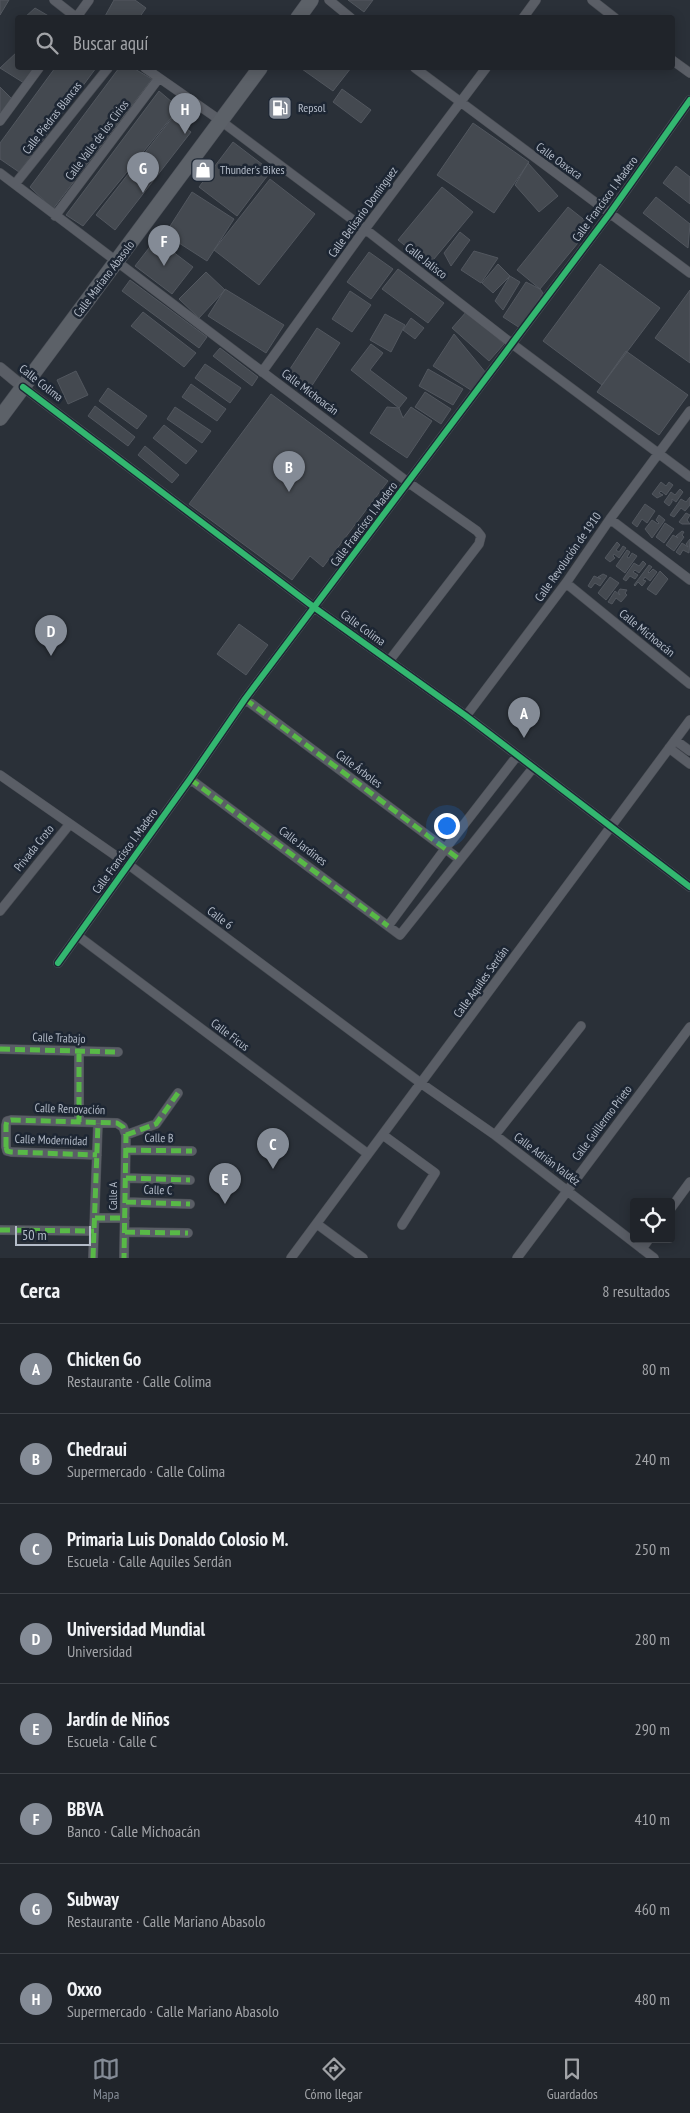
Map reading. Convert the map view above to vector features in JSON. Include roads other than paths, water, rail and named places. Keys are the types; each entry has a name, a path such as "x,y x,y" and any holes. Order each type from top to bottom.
{"main road":[{"path":"300,15 310,0"},
{"name":"Calle Mariano Abasolo","path":"0,418 259,70"}],"street":[{"path":"54,0 74,15"},
{"path":"78,15 89,0"},
{"path":"329,0 347,15"},
{"path":"525,15 536,0"},
{"path":"592,0 611,15"},
{"path":"675,62 690,73"},
{"path":"0,121 38,70"},
{"name":"Calle Piedras Blancas","path":"15,184 106,70"},
{"name":"Calle Jalisco","path":"147,70 221,121 690,477"},
{"name":"Calle Oaxaca","path":"418,70 690,273"},
{"name":"Calle Belisario Domínguez","path":"262,372 365,229 485,70"},
{"name":"Calle Valle de los Cirios","path":"55,216 159,78"},
{"name":"Calle Francisco I. Madero","path":"58,963 129,866 245,699 610,213 690,100"},
{"name":"Calle Michoacán","path":"0,173 409,483 477,531 481,536 479,544 389,661"},
{"name":"Calle Colima","path":"0,368 315,608 466,716 690,887"},
{"name":"Calle Revolución de 1910","path":"466,716 566,583 610,519 690,411"},
{"path":"610,519 690,580"},
{"name":"Calle Michoacán","path":"566,583 690,684"},
{"name":"Calle Árboles","path":"245,699 459,859"},
{"name":"Calle Aquiles Serdán","path":"291,1258 422,1084 690,720"},
{"path":"675,740 690,751"},
{"path":"669,748 690,764"},
{"path":"388,926 517,756"},
{"path":"459,859 533,768"},
{"name":"Calle Jardines","path":"190,779 400,935 459,859"},
{"name":"Calle 6","path":"2,780 129,866 422,1084"},
{"name":"Privada Croto","path":"0,910 69,825"},
{"name":"Calle Ficus","path":"78,936 368,1154"},
{"path":"495,1135 581,1026"},
{"name":"Calle Guillermo Prieto","path":"518,1258 690,1028"},
{"name":"Calle Trabajo","path":"0,1049 118,1052"},
{"path":"79,1051 79,1122"},
{"name":"Calle Adrián Valdéz","path":"422,1084 495,1135 654,1258"},
{"path":"126,1135 156,1124 178,1093"},
{"name":"Calle Renovación","path":"3,1147 7,1121 11,1120 117,1123 123,1127 126,1135"},
{"path":"93,1258 98,1123"},
{"name":"Calle A","path":"124,1258 126,1135"},
{"path":"383,1135 435,1173 402,1226"},
{"name":"Calle Modernidad","path":"3,1147 11,1152 97,1155"},
{"name":"Calle B","path":"126,1150 192,1151"},
{"path":"126,1178 190,1180"},
{"path":"675,1203 690,1182"},
{"name":"Calle C","path":"126,1202 190,1204"},
{"path":"95,1218 126,1218"},
{"path":"318,1224 363,1258"},
{"path":"0,1230 94,1231"},
{"path":"125,1232 188,1233"},
{"path":"642,1249 646,1243"}],"place":[{"name":"Repsol","path":"280,108"},
{"name":"Oxxo","path":"185,134"},
{"name":"Thunder's Bikes","path":"203,170"},
{"name":"Subway","path":"143,193"},
{"name":"BBVA","path":"164,266"},
{"name":"Chedraui","path":"289,492"},
{"name":"Universidad Mundial","path":"51,656"},
{"name":"Chicken Go","path":"524,738"},
{"name":"Primaria Luis Donaldo Colosio M.","path":"273,1169"},
{"name":"Jardín de Niños","path":"225,1204"}]}
